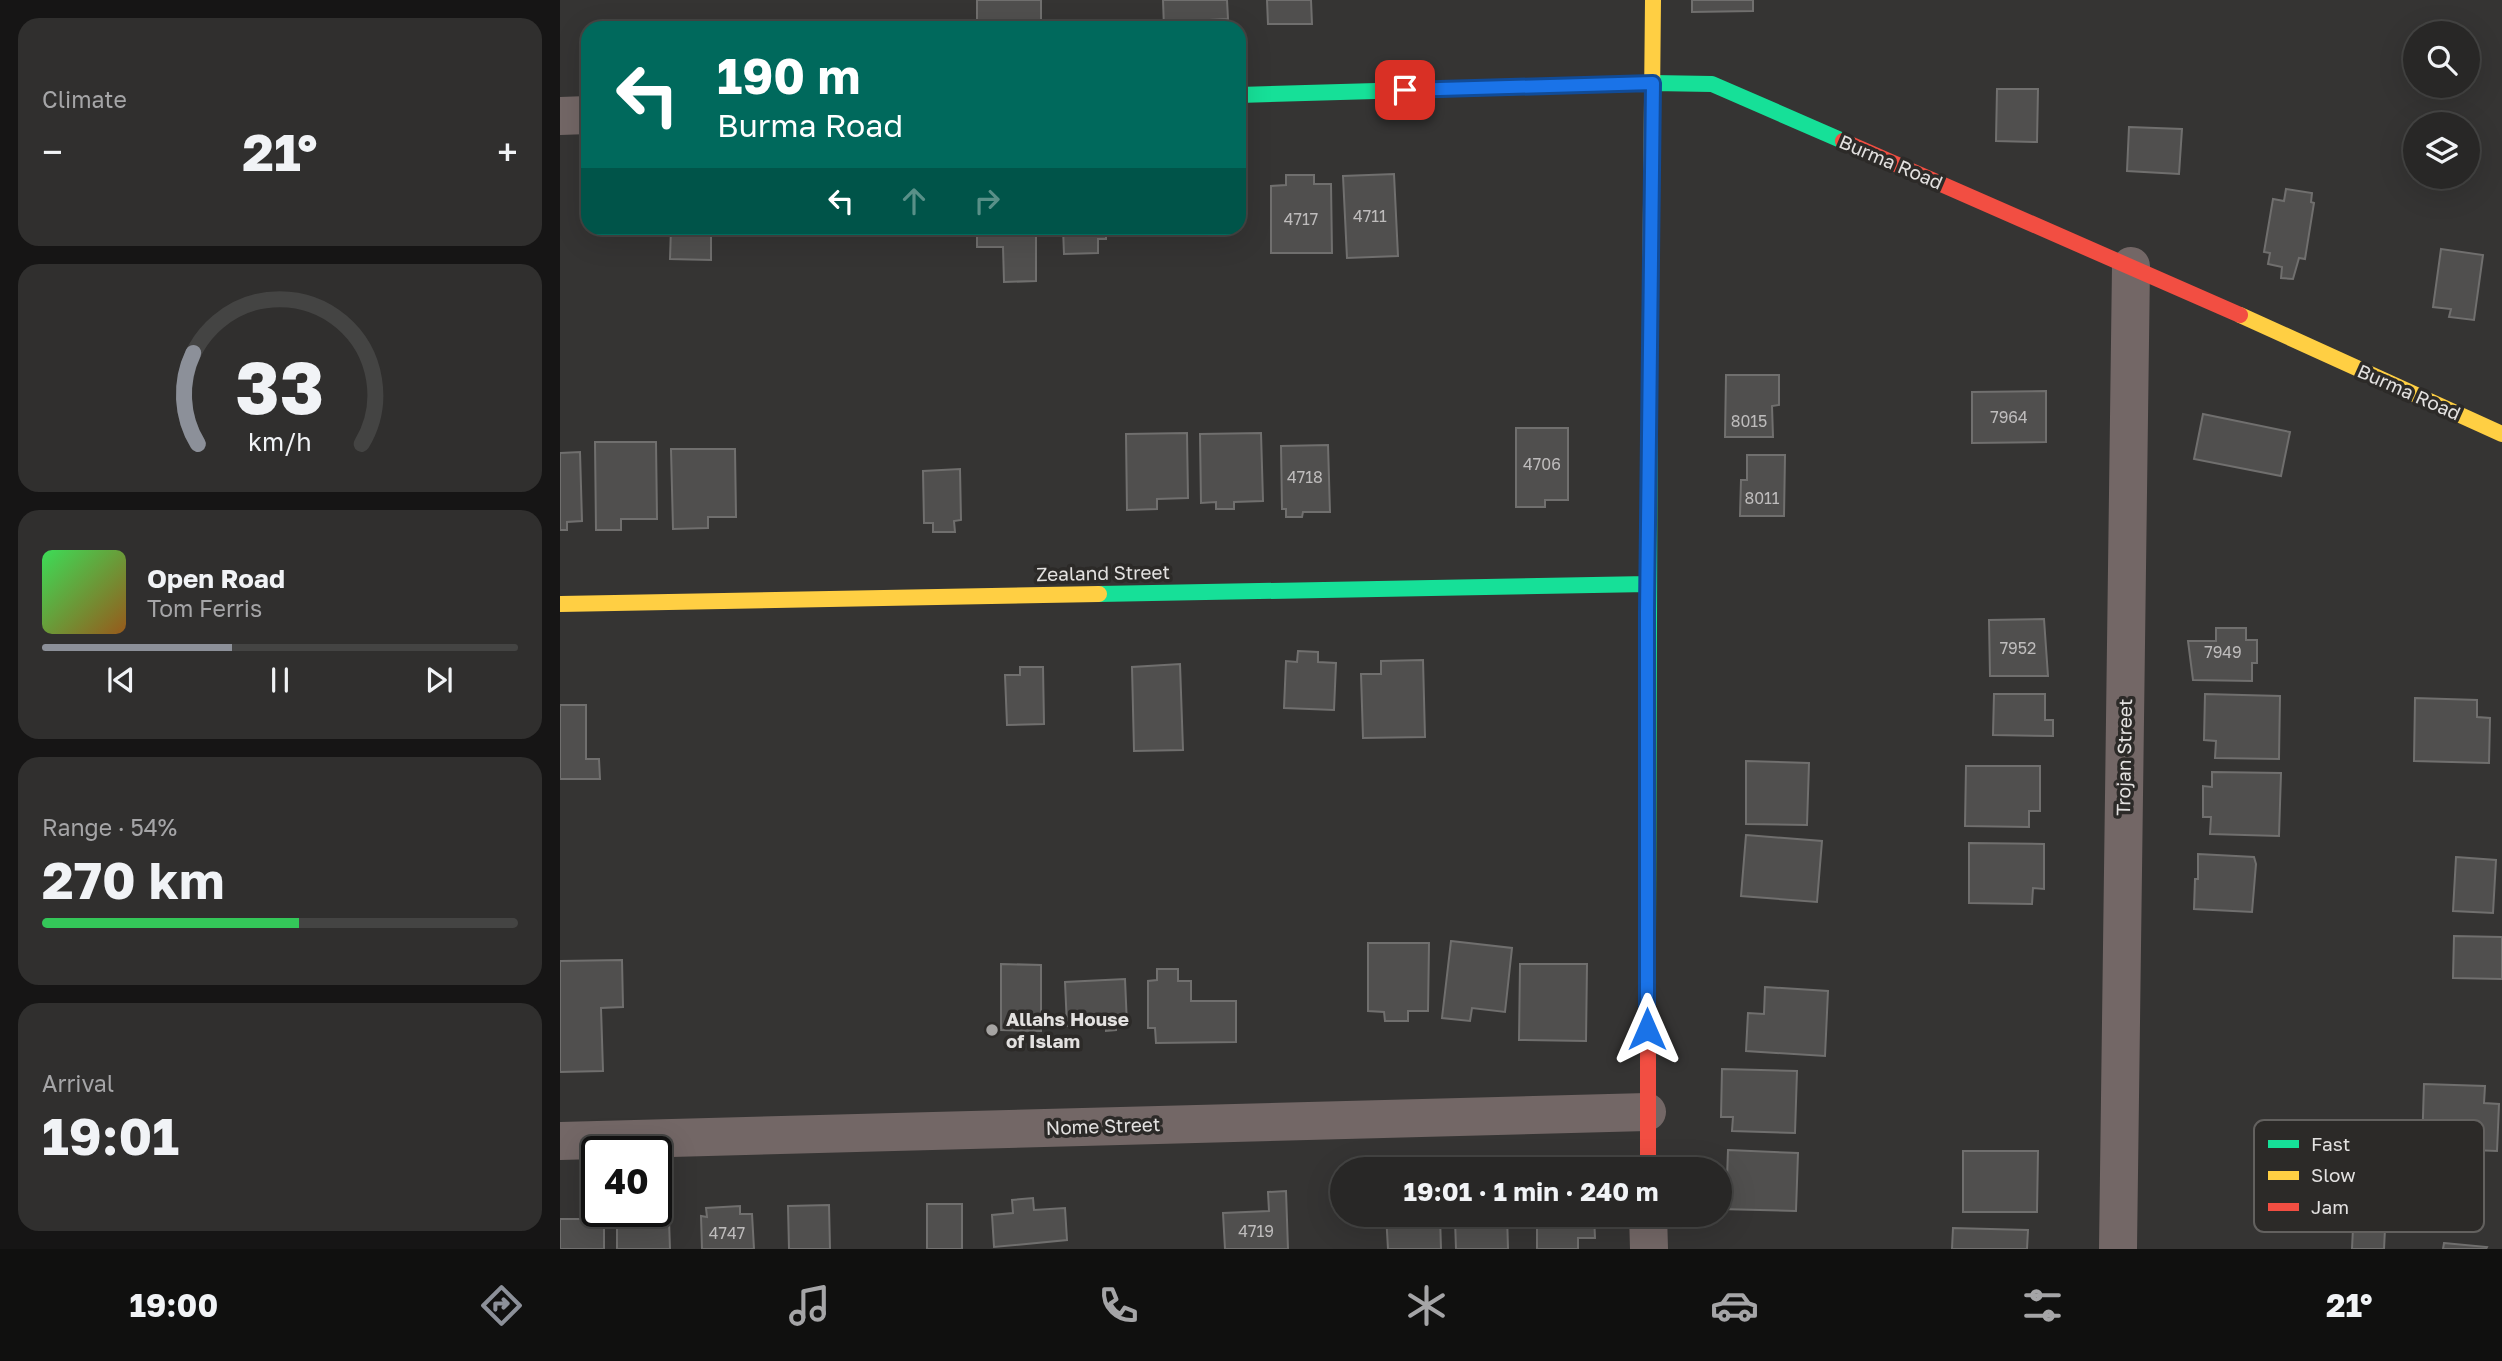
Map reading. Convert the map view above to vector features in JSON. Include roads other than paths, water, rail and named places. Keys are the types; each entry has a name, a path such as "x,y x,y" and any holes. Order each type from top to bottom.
{"street":[{"path":"1648,1157 1648,584 1653,0"},
{"name":"Burma Road","path":"1246,95 1653,83 1712,84 2131,266 2502,434"},
{"path":"560,116 581,115"},
{"name":"Trojan Street","path":"2118,1249 2131,266"},
{"name":"Zealand Street","path":"560,604 1648,584"},
{"name":"Nome Street","path":"560,1140 1647,1112"},
{"path":"1648,1227 1649,1249"}],"place":[{"name":"Allahs House of Islam","path":"992,1030"}]}
